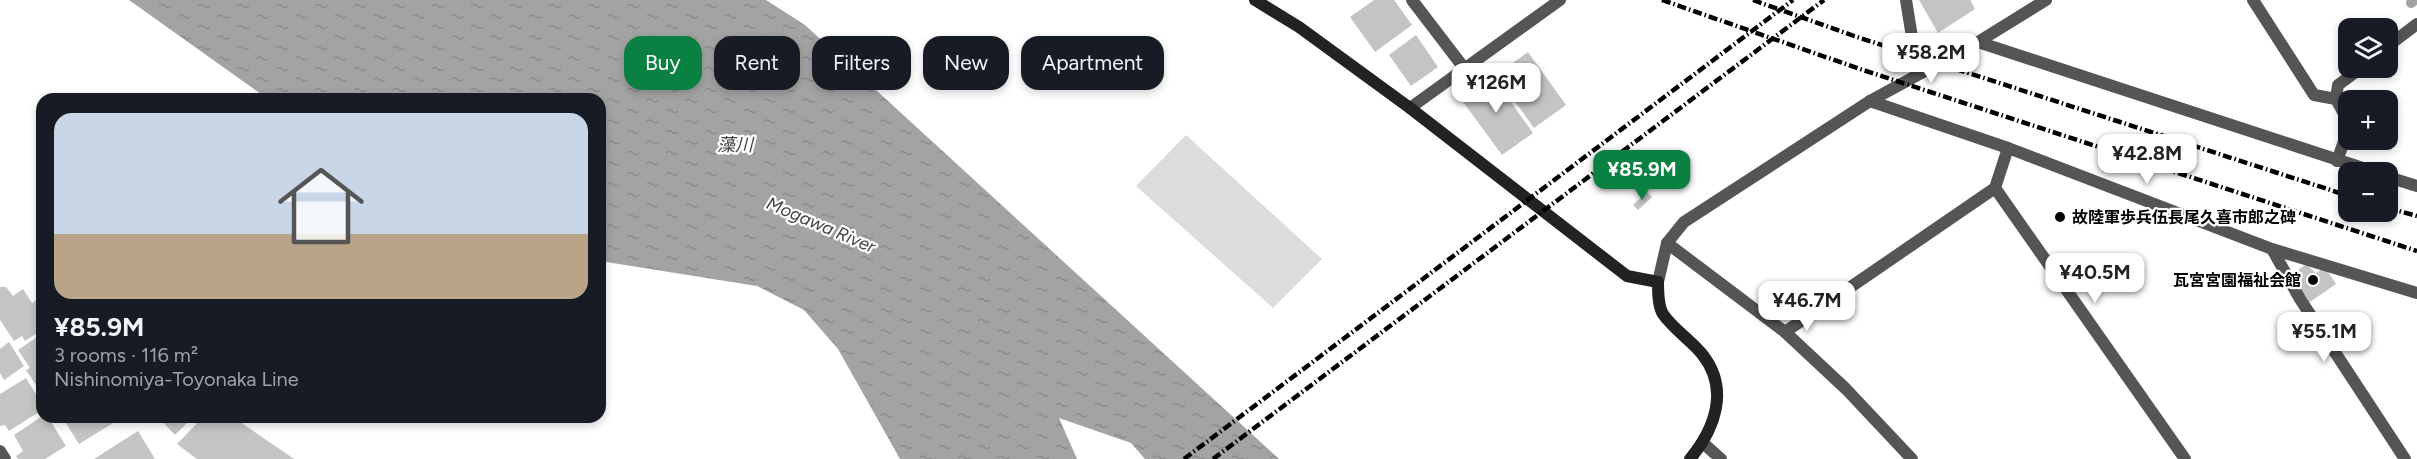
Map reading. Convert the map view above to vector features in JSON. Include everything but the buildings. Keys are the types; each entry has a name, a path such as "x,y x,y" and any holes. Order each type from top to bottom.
{"main road":[{"path":"1255,0 1299,27 1410,108 1627,276 1658,282 1663,314 1703,355 1712,371 1717,393 1717,412 1703,443 1690,459"}],"street":[{"path":"1412,0 1464,68"},
{"path":"1410,108 1560,0"},
{"path":"1906,0 1918,74"},
{"path":"1658,282 1667,243 1684,222 1870,101 1978,42 2046,0"},
{"path":"2253,0 2314,95 2336,99"},
{"path":"2398,38 2417,24"},
{"path":"1978,42 2340,162"},
{"path":"2338,103 2336,99 2338,86 2348,78"},
{"path":"1870,101 2008,148 2272,249 2417,293"},
{"path":"1785,332 1995,188 2008,148"},
{"path":"2337,161 2341,150"},
{"path":"2398,180 2417,186"},
{"path":"1995,188 2185,459"},
{"path":"1667,243 1785,332 1846,389 1912,459"},
{"path":"2272,249 2300,299 2405,459"},
{"path":"1703,443 1721,459"},
{"path":"0,451 5,459"}],"shaded area":[{"path":"1186,135 1322,259 1273,308 1136,186"}],"water":[{"name":"藻川","path":"129,0 766,0 805,25 817,36 812,36 812,90 876,90 1279,459 1145,459 1131,443 1059,418 1077,459 900,459 838,349 804,310 757,286 606,262 606,93 260,93"}],"waterway":[{"path":"2411,3 2415,0"}],"railway":[{"path":"1662,0 1860,69 2417,251"},
{"path":"1753,0 1854,36 2338,192"},
{"path":"1184,459 1793,0"},
{"path":"1213,459 1824,0"},
{"path":"2398,211 2417,216"}],"place":[{"name":"故陸軍歩兵伍長尾久喜市郎之碑","path":"2060,217"},
{"name":"瓦宮宮園福祉会館","path":"2313,280"}],"water label":[{"name":"Mogawa River","path":"821,225"}]}
